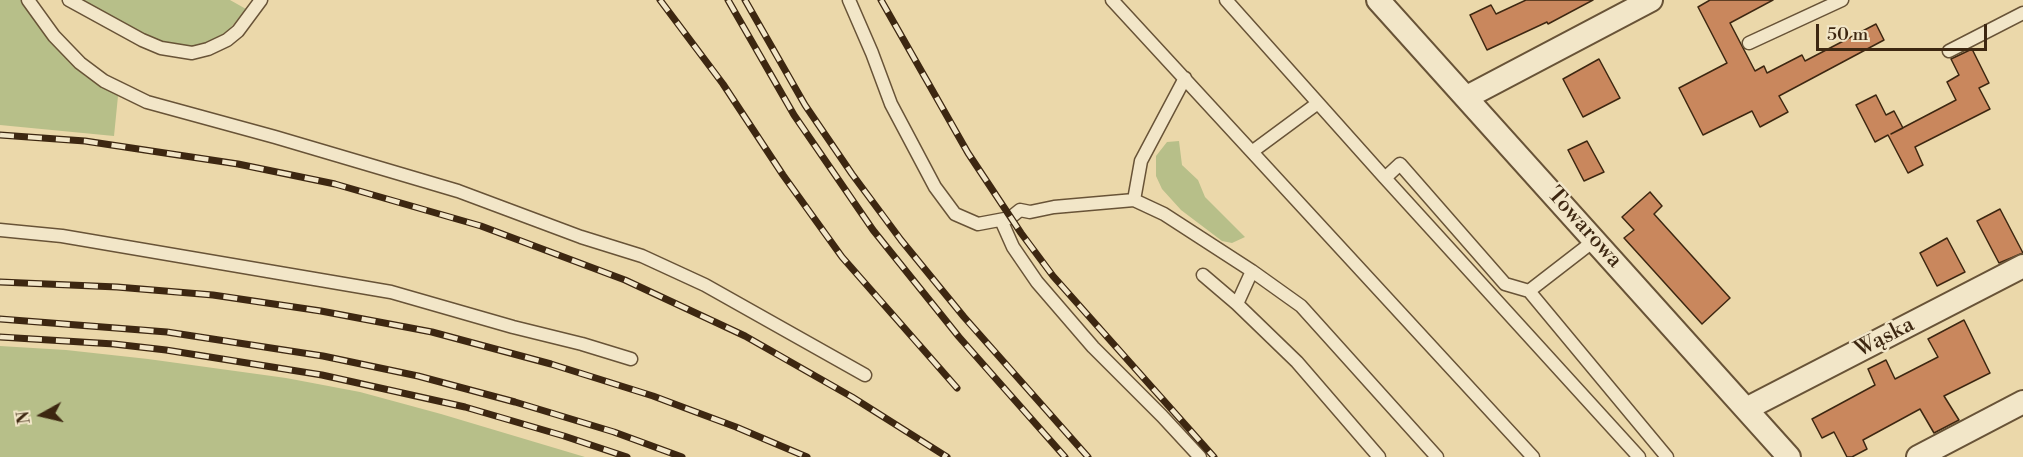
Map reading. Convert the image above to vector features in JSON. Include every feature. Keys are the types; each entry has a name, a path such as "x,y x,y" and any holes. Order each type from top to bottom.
{"street":[{"name":"Towarowa","path":"1378,0 1789,457"},
{"path":"1467,97 1651,0"},
{"name":"Wąska","path":"1746,409 2023,266"},
{"path":"1918,457 2023,402"}],"lane":[{"path":"28,0 54,36 80,63 104,81 147,102 458,191 581,237 642,256 705,285 865,375"},
{"path":"69,0 142,40 162,48 192,53 208,50 227,40 243,26 261,0"},
{"path":"849,0 891,104 935,187 955,214 978,224 1010,218 1020,210 1030,212 1054,207 1134,200 1164,214 1301,306 1437,457"},
{"path":"1112,0 1533,457"},
{"path":"1226,0 1639,457"},
{"path":"1749,43 1842,0"},
{"path":"1949,51 2023,13"},
{"path":"1134,200 1141,161 1185,78"},
{"path":"1253,151 1318,103"},
{"path":"1385,178 1400,164 1505,284 1529,291 1667,457"},
{"path":"1001,220 1013,247 1037,282 1093,347 1200,457"},
{"path":"0,230 62,236 391,292 631,359"},
{"path":"1529,291 1595,240"},
{"path":"1238,304 1252,271"},
{"path":"1203,274 1238,304 1297,362 1379,457"}],"green space":[{"path":"0,0 21,0 47,36 85,76 118,96 114,136 0,125"},
{"path":"77,0 230,0 246,9 228,31 217,39 197,47 183,47 153,40"},
{"path":"1179,141 1182,165 1198,180 1205,197 1245,237 1232,243 1222,241 1181,210 1162,189 1156,176 1156,156 1167,142"},
{"path":"0,346 148,359 286,378 360,392 585,457 0,457"}],"building":[{"path":"1526,0 1593,0 1548,24 1547,22 1487,50 1470,15 1491,5 1496,14"},
{"path":"1710,0 1773,0 1730,23 1755,71 1764,66 1767,73 1802,55 1805,61 1876,24 1884,40 1779,96 1788,112 1760,127 1752,111 1703,135 1679,88 1727,63 1698,7"},
{"path":"1972,49 1989,83 1979,88 1990,109 1915,147 1923,165 1908,173 1888,135 1875,142 1856,105 1876,95 1886,115 1894,111 1903,128 1956,100 1947,82 1959,75 1951,59"},
{"path":"1599,59 1620,98 1583,117 1563,79"},
{"path":"1587,141 1604,172 1584,181 1568,150"},
{"path":"1650,192 1662,206 1654,214 1730,298 1702,324 1624,238 1634,230 1622,217"},
{"path":"2000,209 2023,253 1999,263 1977,221"},
{"path":"1947,238 1965,272 1937,286 1920,253"},
{"path":"1964,320 1990,373 1944,396 1959,420 1934,433 1920,409 1863,440 1867,449 1852,457 1847,457 1834,432 1822,438 1812,419 1875,385 1868,369 1886,360 1895,379 1938,357 1928,339"}],"railway":[{"path":"660,0 723,84 783,175 842,257 957,388"},
{"path":"728,0 794,115 873,230 959,337 1065,457"},
{"path":"745,0 805,105 901,240 964,317 1088,457"},
{"path":"881,0 968,153 1021,233 1053,276 1214,457"},
{"path":"0,135 85,141 238,164 335,184 481,226 625,280 745,336 852,397 947,457"},
{"path":"0,282 117,287 213,295 321,311 432,332 551,364 653,396 807,457"},
{"path":"0,319 167,332 323,356 418,376 515,402 614,432 682,457"},
{"path":"0,337 114,344 166,350 322,375 465,407 627,457"}]}
